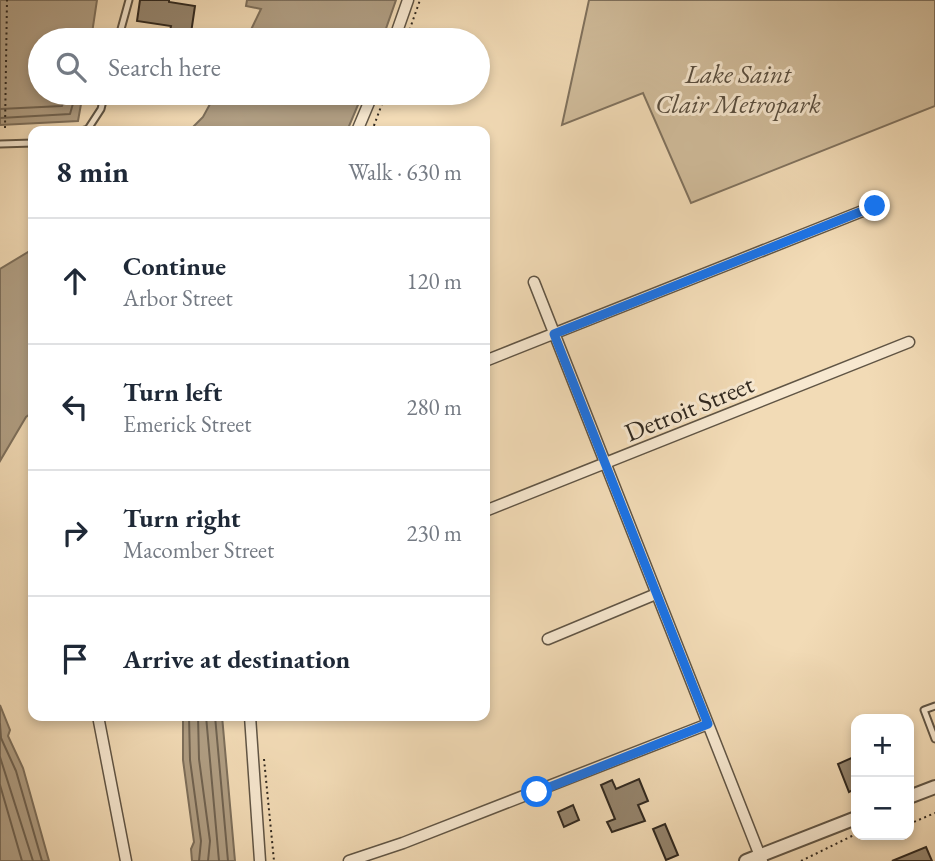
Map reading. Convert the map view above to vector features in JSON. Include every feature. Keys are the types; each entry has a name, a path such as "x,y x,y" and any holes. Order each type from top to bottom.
{"street":[{"path":"398,28 408,0"},
{"path":"360,126 368,105"},
{"path":"490,359 875,206"},
{"path":"534,282 761,858"},
{"name":"Detroit Street","path":"490,509 909,342"},
{"path":"548,639 656,594"},
{"path":"99,721 126,861"},
{"path":"250,721 260,861"},
{"path":"349,861 403,843 708,724"},
{"path":"253,756 263,751"},
{"path":"914,795 935,787"},
{"path":"746,861 761,858 851,820"}],"lane":[{"path":"121,28 129,0"},
{"path":"90,126 102,105"},
{"path":"0,144 28,143"},
{"path":"935,706 924,710 935,739"}],"path":[{"path":"5,128 7,0"},
{"path":"410,28 420,0"},
{"path":"374,126 382,105"},
{"path":"263,751 274,861"},
{"path":"914,822 935,813"},
{"path":"801,861 851,836"}],"green space":[{"name":"Lake Saint Clair Metropark","path":"589,0 935,0 935,106 691,203 643,93 562,125"}],"water":[{"path":"0,0 97,0 93,28 28,28 28,105 81,105 78,121 0,125"},
{"path":"247,0 396,0 386,28 252,28 261,9 246,6"},
{"path":"210,105 358,105 349,126 194,126"},
{"path":"28,252 28,416 0,461 0,269"},
{"path":"0,705 10,730 8,736 23,768 49,861 0,861"},
{"path":"183,721 222,721 235,861 192,861 191,849 194,842 183,760"}],"building":[{"path":"140,0 169,0 195,6 192,28 171,28 137,21"},
{"path":"851,758 849,792 838,764"},
{"path":"639,779 648,801 638,805 645,821 612,832 607,822 615,819 601,785 612,780 616,789"},
{"path":"573,805 579,820 564,827 558,812"},
{"path":"665,824 678,855 666,860 653,829"},
{"path":"926,847 932,861 892,861"}],"route":[{"path":"537,792 708,724 554,334 875,206"}]}
